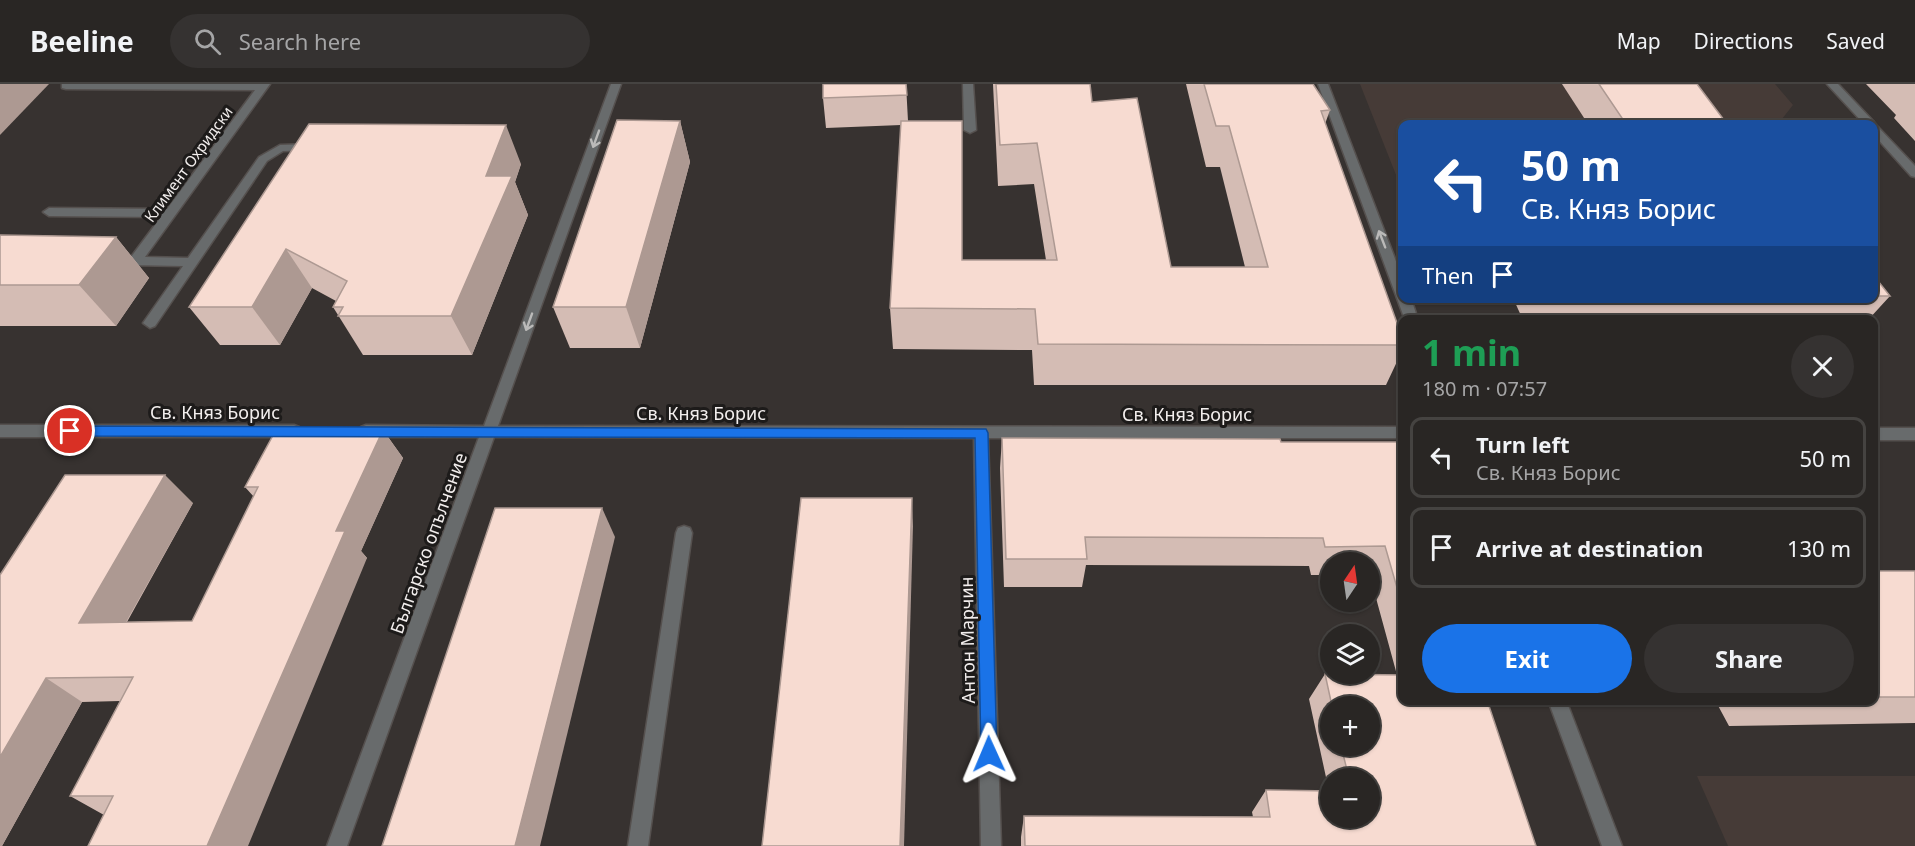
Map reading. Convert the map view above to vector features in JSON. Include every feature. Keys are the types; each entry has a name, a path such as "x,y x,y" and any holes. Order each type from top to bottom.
{"street":[{"name":"Българско опълчение","path":"338,846 616,84"},
{"path":"968,84 970,130"},
{"path":"1323,84 1398,282"},
{"path":"1832,84 1866,120"},
{"path":"66,86 264,85"},
{"name":"Климент Охридски","path":"135,261 264,85"},
{"path":"1878,133 1915,173"},
{"path":"150,323 267,154 280,148 321,147"},
{"path":"49,212 171,213"},
{"path":"113,261 192,261"},
{"name":"Св. Княз Борис","path":"0,431 310,431"},
{"name":"Св. Княз Борис","path":"346,431 1398,433"},
{"name":"Антон Марчин","path":"981,433 991,846"},
{"path":"1878,434 1915,434"},
{"path":"638,846 684,533"},
{"path":"1559,705 1612,846"}],"shaded area":[{"path":"1360,84 1775,84 1793,105 1781,120 1398,120 1398,180"},
{"path":"1697,776 1915,776 1915,846 1728,846"}],"building":[{"path":"823,84 906,84 907,95 823,98"},
{"path":"996,84 1090,84 1092,102 1137,98 1171,267 1268,267 1229,126 1216,126 1204,84 1313,84 1330,110 1321,111 1398,326 1398,345 1038,344 1035,309 890,308 901,121 962,121 962,260 1057,260 1037,143 1000,145"},
{"path":"1599,84 1697,84 1724,120 1623,120"},
{"path":"617,120 680,121 626,307 553,307"},
{"path":"309,124 506,125 486,176 512,176 451,316 338,316 343,307 333,307 347,281 286,249 252,307 189,307"},
{"path":"0,235 116,237 79,285 0,285"},
{"path":"1878,281 1890,296 1878,296"},
{"path":"277,428 383,430 336,531 345,531 207,846 88,846 113,796 70,796 133,677 46,678 0,757 0,575 65,475 165,475 79,623 192,621 258,487 245,487"},
{"path":"1002,438 1280,439 1281,442 1398,442 1398,591 1385,546 1325,547 1323,538 1085,537 1087,559 1006,559"},
{"path":"801,498 912,498 900,846 762,846"},
{"path":"495,508 602,508 515,846 382,846"},
{"path":"1878,571 1915,571 1915,697 1878,697"},
{"path":"1380,675 1398,675 1398,705 1489,705 1536,846 1025,846 1024,816 1270,817 1266,790 1320,791 1320,828 1380,828 1380,768 1346,768 1344,756 1380,756 1380,696 1330,696 1327,684 1380,684"}],"route":[{"path":"70,431 981,433 989,754"}]}
